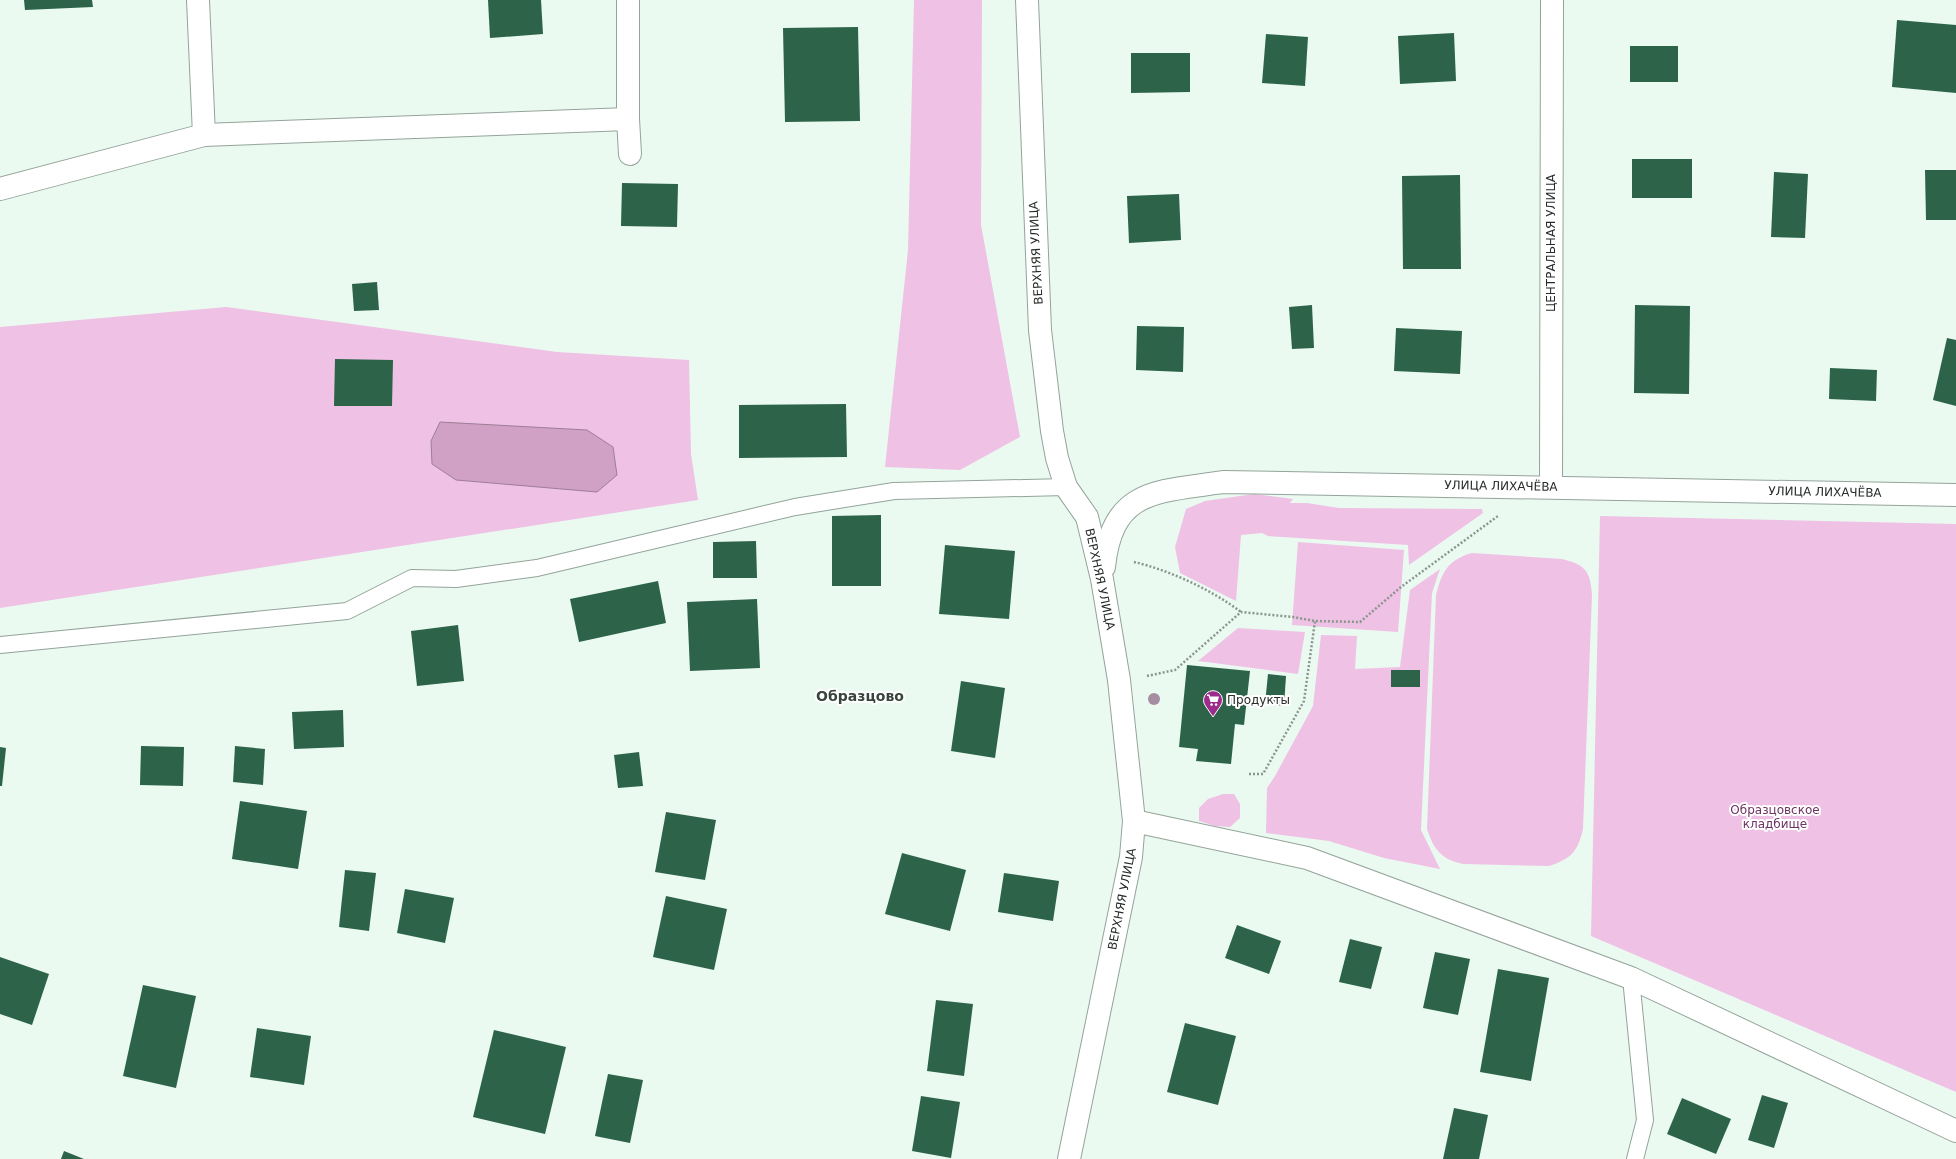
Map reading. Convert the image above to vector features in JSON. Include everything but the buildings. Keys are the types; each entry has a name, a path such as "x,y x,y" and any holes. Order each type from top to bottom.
{"street":[{"path":"198,0 204,135"},
{"path":"628,0 628,119 630,154"},
{"name":"ВЕРХНЯЯ УЛИЦА","path":"1027,0 1040,330 1052,432 1057,458 1066,487 1087,517 1102,579 1119,680 1134,821 1131,857 1069,1159"},
{"name":"ЦЕНТРАЛЬНАЯ УЛИЦА","path":"1551,487 1552,0"},
{"path":"0,189 204,135 628,119"},
{"name":"УЛИЦА ЛИХАЧЁВА","path":"1102,579 1105,555 1112,528 1120,514 1137,501 1157,492 1223,482 1956,495"},
{"path":"1134,821 1307,858 1631,978 1956,1131"}],"lane":[{"path":"0,645 347,611 412,578 456,579 537,568 795,507 894,491 1066,487"},
{"path":"1631,978 1645,1120 1636,1159"}],"path":[{"path":"1105,555 1151,566 1198,587 1232,605 1241,612 1293,616 1315,621 1360,622 1401,587 1501,514"},
{"path":"1119,680 1175,670 1241,612"},
{"path":"1249,774 1263,774 1304,701 1315,621"}],"green space":[{"path":"914,0 982,0 981,225 1020,437 960,470 885,467 908,250"},
{"path":"226,307 557,352 689,360 691,454 698,500 0,608 0,327"},
{"path":"1254,494 1293,499 1290,503 1307,503 1339,508 1482,509 1483,513 1409,565 1408,545 1268,536 1262,533 1241,535 1236,601 1180,573 1175,547 1186,509 1205,501"},
{"name":"Образцовское кладбище","path":"1600,516 1956,524 1956,1092 1591,936"},
{"path":"1298,542 1404,550 1398,632 1292,625"},
{"path":"1472,553 1562,559 1582,567 1590,580 1592,595 1583,829 1576,849 1568,857 1549,866 1463,864 1455,862 1439,852 1432,843 1427,829 1436,595 1441,579 1447,568 1457,559"},
{"path":"1440,569 1432,593 1421,830 1440,869 1384,858 1329,841 1266,833 1267,788 1313,706 1321,635 1357,636 1355,669 1400,667 1410,590"},
{"path":"1238,628 1305,632 1298,674 1198,661"},
{"path":"1223,794 1234,794 1240,804 1240,818 1230,827 1215,826 1199,821 1199,808 1208,799"}],"shaded area":[{"path":"440,422 587,430 613,447 617,475 597,492 456,480 432,464 431,441"}],"place":[{"name":"Продукты","path":"1213,717"}],"district":[{"name":"Образцово","path":"860,696"}]}
